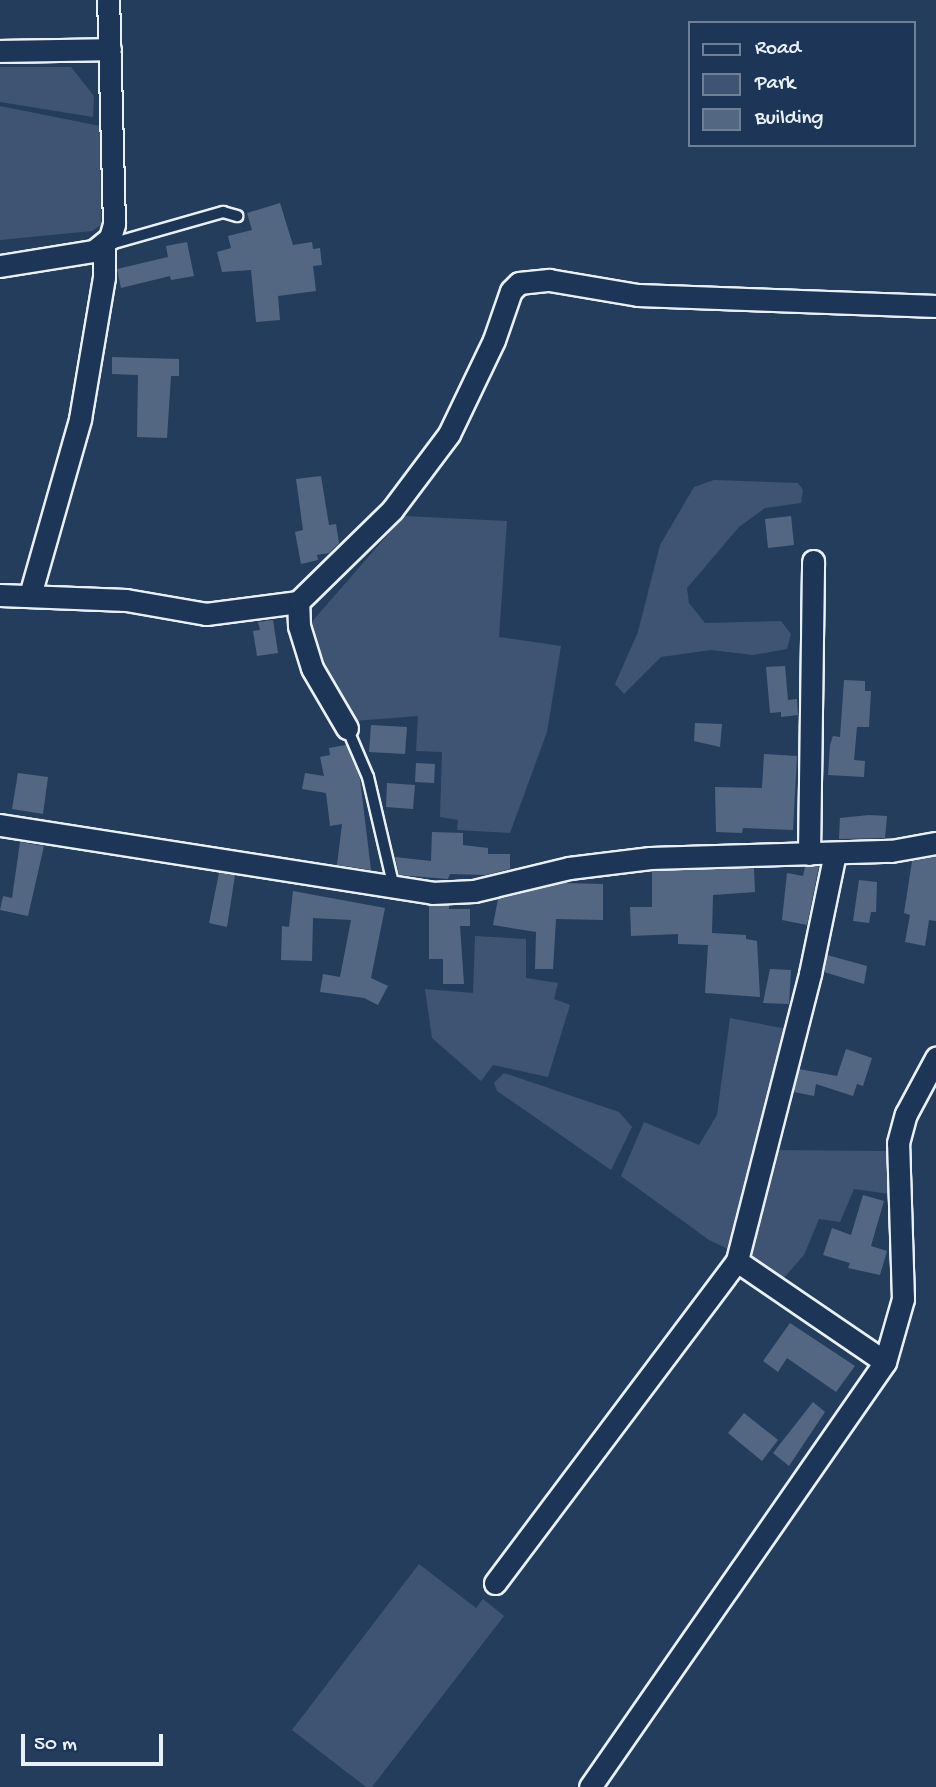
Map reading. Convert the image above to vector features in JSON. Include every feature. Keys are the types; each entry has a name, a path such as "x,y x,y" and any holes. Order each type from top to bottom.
{"street":[{"path":"30,595 80,419 104,277 104,245 114,224 108,0"},
{"path":"0,51 110,49"},
{"path":"0,266 104,245"},
{"path":"0,595 126,600 206,614 298,603 392,510 449,434 495,340 511,291 519,283 550,280 638,295 936,306"},
{"path":"809,854 813,561"},
{"path":"298,603 299,626 312,668 347,728"},
{"path":"0,825 394,888 474,891 569,868 650,858 835,853 936,844"},
{"path":"495,1583 737,1261 810,974 835,853"},
{"path":"590,1787 885,1362 903,1299 898,1143 906,1114 936,1058"},
{"path":"737,1261 885,1362"}],"lane":[{"path":"104,245 223,212 237,216"},
{"path":"347,728 368,777 394,888"}],"green space":[{"path":"0,67 71,67 94,96 93,117 0,102"},
{"path":"0,106 100,126 101,225 92,231 0,240"},
{"path":"714,480 798,483 803,490 801,503 765,508 739,527 687,588 689,603 705,623 781,621 791,634 787,649 753,655 711,650 661,657 624,694 615,684 638,632 660,545 694,487"},
{"path":"404,516 507,521 499,637 561,646 547,732 510,833 457,830 458,820 440,817 442,752 416,751 418,716 354,721 320,671 309,625"},
{"path":"475,936 526,939 526,978 558,983 554,999 570,1005 548,1077 493,1065 481,1081 432,1038 425,989 473,993"},
{"path":"730,1018 787,1029 728,1249 709,1240 621,1176 644,1122 699,1145 717,1115"},
{"path":"504,1073 619,1112 632,1127 611,1170 497,1091 494,1083"},
{"path":"773,1150 886,1151 890,1194 854,1189 840,1222 819,1219 804,1255 781,1281 748,1260"},
{"path":"419,1564 476,1608 483,1599 504,1616 372,1787 366,1787 292,1730"}],"building":[{"path":"280,203 293,245 312,242 313,249 320,248 322,265 313,266 316,291 278,296 280,320 256,322 251,270 222,272 217,252 231,248 228,236 252,230 247,213"},
{"path":"187,242 194,276 171,280 170,276 121,288 117,269 168,257 166,246"},
{"path":"112,357 179,359 179,376 171,376 167,438 137,437 138,375 112,374"},
{"path":"321,476 329,525 336,524 339,543 329,553 317,555 318,560 301,564 295,532 303,530 296,479"},
{"path":"791,516 794,545 768,548 765,519"},
{"path":"273,620 278,653 257,656 253,631 260,630 258,622"},
{"path":"785,666 788,700 797,699 798,715 781,717 781,712 770,713 766,667"},
{"path":"844,680 865,681 865,691 871,691 869,727 857,727 854,760 865,761 864,777 828,775 830,745 833,736 840,737"},
{"path":"695,723 722,724 720,747 694,741"},
{"path":"371,725 407,727 405,754 369,752"},
{"path":"346,745 360,779 371,870 337,865 342,824 330,826 326,793 302,789 305,773 324,776 320,757 330,755 329,748"},
{"path":"764,754 797,756 793,830 743,828 742,833 716,832 715,787 762,788"},
{"path":"416,763 435,764 434,783 415,782"},
{"path":"18,773 48,777 43,814 12,809"},
{"path":"387,783 415,785 413,809 386,807"},
{"path":"887,816 885,838 839,839 840,818"},
{"path":"432,832 463,833 463,845 488,848 488,854 510,854 510,869 486,875 450,874 448,879 399,875 395,857 431,861"},
{"path":"20,842 44,846 28,916 0,910 3,896 12,898"},
{"path":"936,857 936,921 929,920 925,946 905,942 910,915 904,913 912,861"},
{"path":"819,866 807,925 782,920 787,873 803,876 805,867"},
{"path":"754,868 755,892 713,895 712,933 746,935 746,939 757,941 760,997 705,993 708,945 678,944 678,934 631,936 630,907 652,907 652,871"},
{"path":"219,873 235,875 227,927 209,923"},
{"path":"859,880 877,882 876,912 871,912 869,923 853,921"},
{"path":"562,883 603,884 603,920 556,919 553,969 535,969 536,932 493,925 498,899"},
{"path":"293,891 385,908 371,978 388,986 378,1005 364,998 320,992 323,974 340,977 351,920 313,918 312,961 281,960 282,926 289,927"},
{"path":"449,905 449,909 470,909 470,926 460,926 464,984 443,984 443,959 429,959 429,906"},
{"path":"827,955 867,966 864,984 824,972"},
{"path":"770,969 791,970 789,1004 763,1003"},
{"path":"846,1049 872,1058 863,1086 857,1084 853,1096 816,1084 814,1096 794,1092 799,1069 837,1076"},
{"path":"863,1195 884,1201 871,1246 887,1251 880,1275 848,1268 850,1263 823,1255 832,1228 851,1235"},
{"path":"790,1323 855,1366 836,1392 787,1358 778,1372 763,1361"},
{"path":"813,1402 825,1412 789,1466 773,1453"},
{"path":"744,1413 778,1440 762,1461 728,1433"}]}
